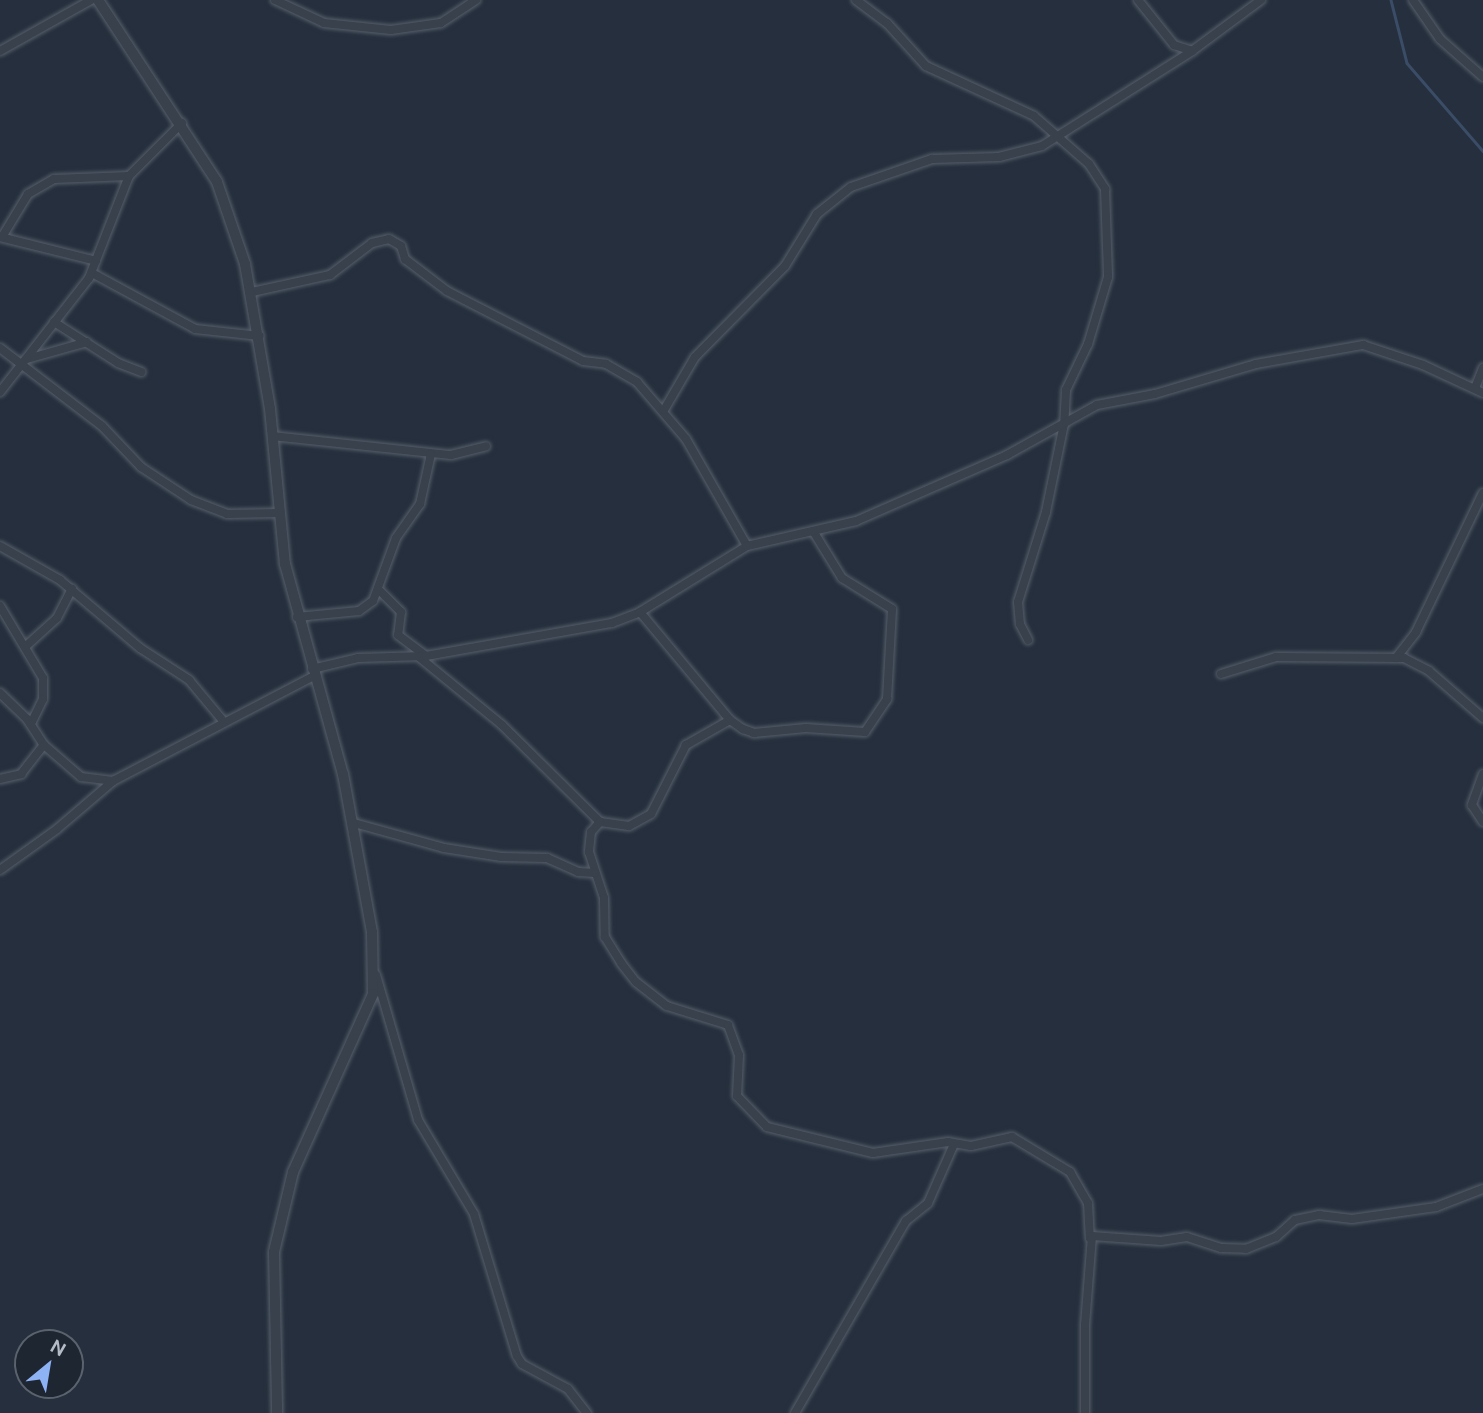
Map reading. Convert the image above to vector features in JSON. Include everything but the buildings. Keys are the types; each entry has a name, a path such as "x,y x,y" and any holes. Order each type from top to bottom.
{"street":[{"path":"0,51 91,0"},
{"path":"98,0 182,123 217,182 252,292 260,337 280,513 298,617 354,823 376,975 418,1120 474,1214 517,1356 522,1364 568,1389 587,1413"},
{"path":"275,0 324,23 391,30 441,23 476,0"},
{"path":"856,0 887,23 926,66 985,97 1029,112 1055,138 1089,164 1105,189 1103,230 1109,270 1088,344 1066,390 1064,424 1046,512 1018,602 1018,615 1028,640"},
{"path":"1138,0 1174,45 1192,51"},
{"path":"664,410 695,357 785,266 817,214 850,187 932,159 1023,153 1055,138 1192,51 1261,0"},
{"path":"1413,0 1440,39 1483,77"},
{"path":"0,392 92,273 129,176 182,123"},
{"path":"96,261 1,237 27,194 54,179 129,176"},
{"path":"252,292 330,275 372,243 388,239 401,246 405,259 447,291 583,361 606,364 637,382 664,410 700,460 747,546"},
{"path":"92,273 195,329 260,337"},
{"path":"54,322 141,372"},
{"path":"27,359 87,342"},
{"path":"0,870 57,829 113,781 313,673 358,658 422,656 568,632 640,612 747,546 856,521 1007,456 1097,405 1344,346 1381,349 1479,390 1483,369"},
{"path":"0,348 20,366 102,426 141,467 191,500 228,514 280,513"},
{"path":"272,436 320,438 336,445 431,454 457,455 486,446"},
{"path":"298,617 359,611 380,591 396,538 420,504 431,454"},
{"path":"1396,658 1416,632 1483,493"},
{"path":"640,612 730,720 754,733 806,728 860,734 887,699 891,609 842,578 813,531"},
{"path":"1,548 72,589 140,648 202,691 224,722"},
{"path":"25,647 57,618 72,589"},
{"path":"380,591 401,612 398,635 502,725 600,822 629,826 651,814 686,745 730,720"},
{"path":"0,606 44,683 43,699 31,724"},
{"path":"1221,674 1276,657 1396,658 1429,671 1483,718"},
{"path":"0,693 31,724 44,745 81,777 113,781"},
{"path":"0,779 21,774 44,745"},
{"path":"1483,775 1472,805 1483,822"},
{"path":"600,822 588,839 595,873 604,898 603,928 610,946 654,998 728,1025 739,1055 736,1091 759,1122 865,1153 954,1144 971,1146 1012,1137 1061,1164 1088,1203 1090,1238 1085,1413"},
{"path":"354,823 431,845 500,857 547,858 578,872 595,873"},
{"path":"277,1413 274,1252 293,1172 359,1032 376,975"},
{"path":"795,1413 905,1221 928,1203 954,1144"},
{"path":"1090,1238 1187,1237 1222,1248 1246,1249 1276,1237 1295,1220 1319,1215 1352,1219 1436,1208 1483,1189"}],"waterway":[{"path":"1391,0 1407,63 1483,151"}]}
